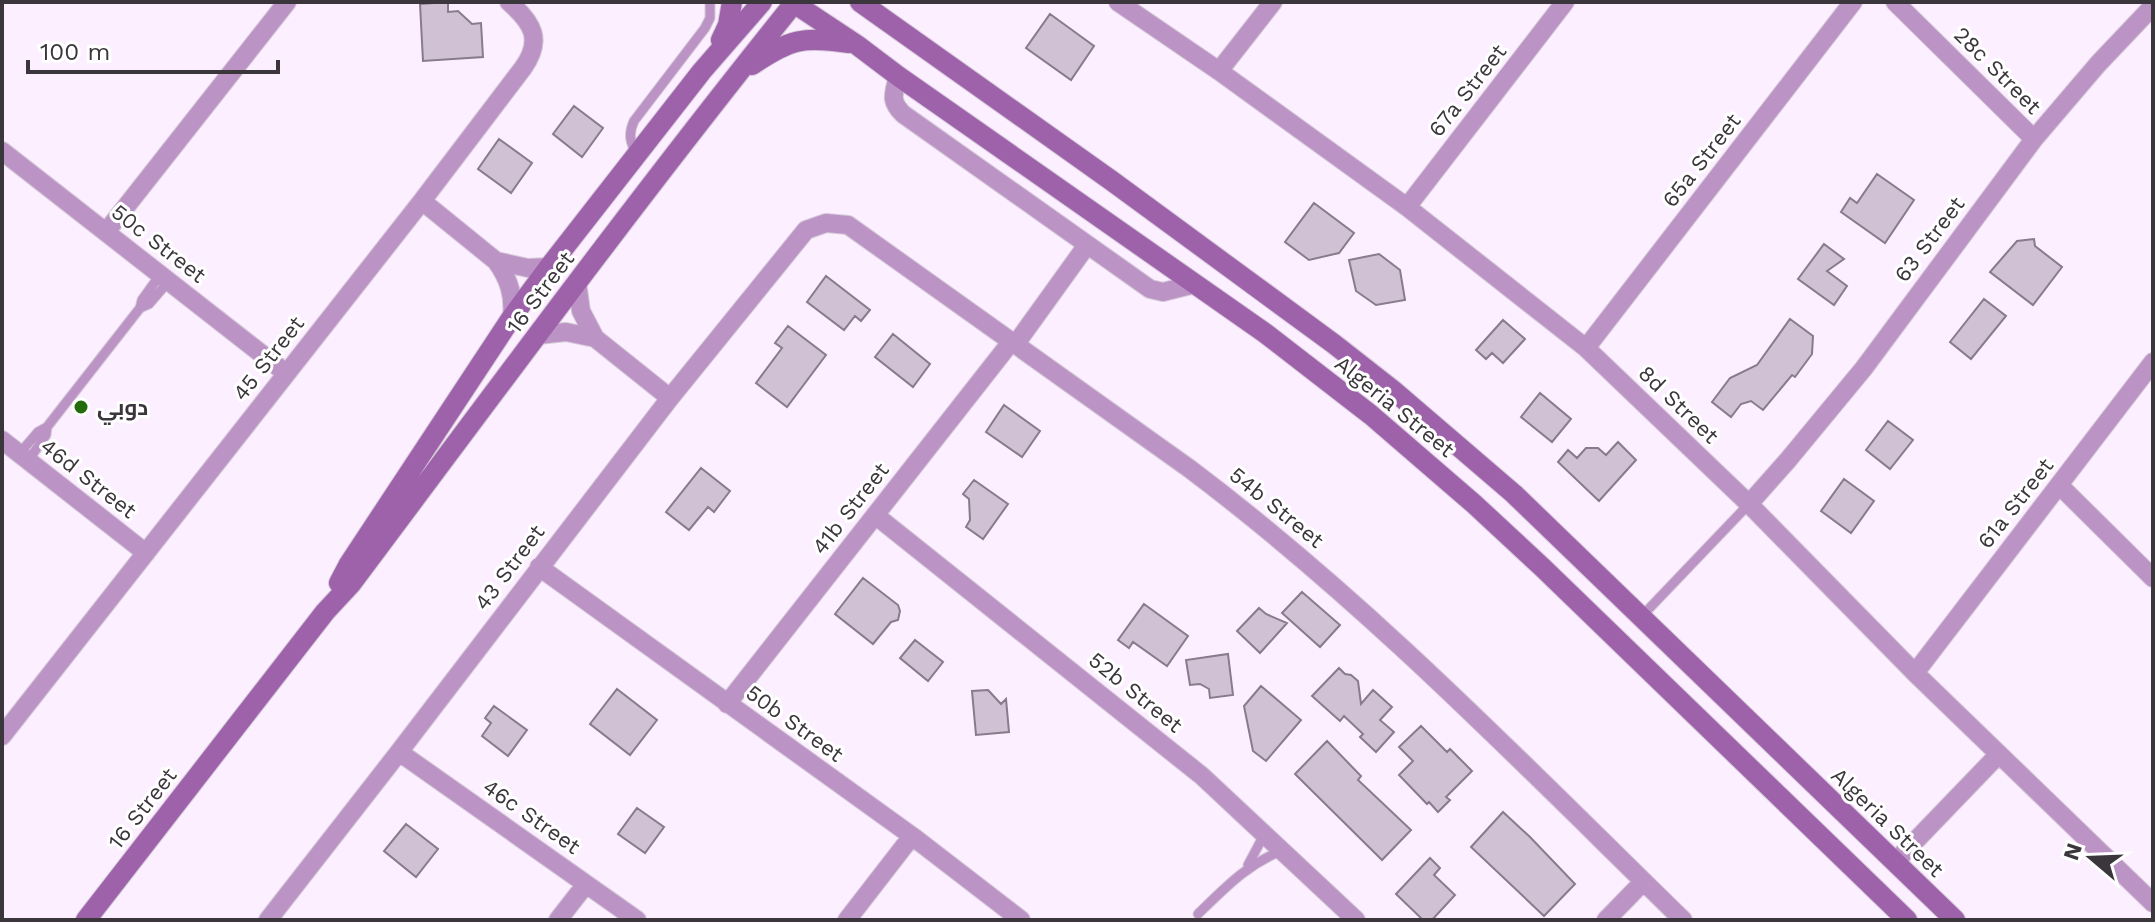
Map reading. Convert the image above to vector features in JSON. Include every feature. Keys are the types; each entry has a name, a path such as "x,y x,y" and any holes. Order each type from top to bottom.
{"main road":[{"path":"702,71 728,25 732,2"},
{"name":"16 Street","path":"325,612 349,564 512,317 702,71 762,2"},
{"name":"16 Street","path":"86,920 325,612 351,584 577,282 793,2"},
{"name":"Algeria Street","path":"793,2 1195,284 1319,373 1382,424 1473,503 1907,920"},
{"name":"Algeria Street","path":"860,2 1138,200 1394,391 1514,494 1955,920"},
{"path":"879,2 898,29"},
{"path":"735,77 780,47 793,42 818,39 857,45"}],"street":[{"path":"106,232 287,2"},
{"name":"45 Street","path":"2,736 532,56 532,27 510,2"},
{"name":"8d Street","path":"1118,2 1407,207 1586,348 1749,504 1915,673 2153,903"},
{"path":"1219,71 1273,2"},
{"name":"67a Street","path":"1407,207 1565,2"},
{"name":"65a Street","path":"1586,348 1853,2"},
{"name":"28c Street","path":"1895,2 2034,139"},
{"name":"63 Street","path":"1749,504 1854,379 2034,139 2153,6"},
{"path":"898,76 893,99 895,107 1087,245 1156,292 1195,284"},
{"name":"50c Street","path":"2,151 286,373"},
{"path":"422,201 496,261 512,293 512,317"},
{"name":"54b Street","path":"792,247 806,230 826,223 848,225 1190,469 1299,554 1436,678 1683,920"},
{"name":"41b Street","path":"727,704 1087,245"},
{"name":"43 Street","path":"268,920 670,398 792,247"},
{"path":"496,261 528,268 549,267"},
{"path":"577,282 581,311 595,338 670,398"},
{"path":"538,335 566,332 595,338"},
{"name":"61a Street","path":"1915,673 2153,362"},
{"name":"46d Street","path":"2,440 146,553"},
{"path":"2059,485 2153,578"},
{"name":"52b Street","path":"875,515 1202,776 1356,920"},
{"name":"50b Street","path":"539,567 912,836 1021,920"},
{"name":"46c Street","path":"399,752 637,920"},
{"path":"1895,862 1999,754"},
{"path":"847,920 912,836"},
{"path":"1606,920 1643,882"},
{"path":"558,920 586,884"}],"lane":[{"path":"637,155 629,135 634,121 705,28 710,18 710,2"},
{"path":"24,457 38,432 47,427 140,308 142,300 164,278"},
{"path":"1641,617 1749,504"},
{"path":"1198,914 1244,870 1265,833"},
{"path":"1244,870 1283,850"}],"building":[{"path":"448,2 448,12 458,11 472,24 481,23 483,57 423,61 420,4"},
{"path":"1050,14 1094,46 1071,80 1026,48"},
{"path":"574,106 603,128 582,157 553,134"},
{"path":"499,139 532,163 511,193 478,169"},
{"path":"1877,174 1914,200 1885,243 1841,212 1850,198 1857,203"},
{"path":"1314,203 1354,233 1339,253 1309,260 1285,242"},
{"path":"2034,239 2035,246 2062,267 2033,305 1990,272 2017,241"},
{"path":"1824,244 1844,259 1827,271 1847,286 1834,305 1798,279"},
{"path":"1379,254 1400,270 1405,300 1376,305 1356,291 1349,260"},
{"path":"826,276 870,310 861,321 855,316 844,330 807,302"},
{"path":"1984,299 2006,316 1971,359 1950,342"},
{"path":"1790,319 1813,336 1812,354 1763,410 1751,401 1741,404 1731,417 1712,402 1730,378 1757,365"},
{"path":"1503,320 1525,339 1503,363 1492,353 1486,359 1476,350"},
{"path":"788,326 826,355 787,407 756,383 782,348 775,343"},
{"path":"893,334 930,364 913,387 875,357"},
{"path":"1540,393 1571,419 1552,442 1521,417"},
{"path":"1004,405 1040,431 1022,457 986,432"},
{"path":"1888,421 1913,440 1890,469 1866,450"},
{"path":"1618,442 1636,460 1599,501 1558,462 1568,450 1577,458 1586,448 1598,448 1606,455"},
{"path":"701,468 730,491 714,512 708,507 689,530 666,512"},
{"path":"1844,479 1874,501 1851,533 1821,511"},
{"path":"974,480 1008,504 983,539 966,527 970,520 969,499 963,494"},
{"path":"863,578 898,605 900,611 898,620 891,622 873,644 835,614"},
{"path":"1302,592 1340,625 1320,647 1282,613"},
{"path":"1144,604 1188,636 1167,666 1133,642 1129,648 1118,640"},
{"path":"1259,608 1287,623 1260,653 1237,631"},
{"path":"915,640 943,662 928,681 900,658"},
{"path":"1228,654 1233,695 1210,698 1209,689 1200,684 1190,685 1186,660"},
{"path":"1339,668 1358,681 1361,704 1373,690 1392,707 1380,720 1394,732 1376,752 1344,716 1340,721 1312,696"},
{"path":"1261,686 1301,720 1266,761 1253,751 1244,706"},
{"path":"617,689 657,720 630,755 590,724"},
{"path":"988,690 1001,704 1006,699 1009,732 976,735 972,691"},
{"path":"494,706 527,730 508,756 482,736 491,723 485,718"},
{"path":"1421,726 1472,771 1446,797 1450,800 1438,812 1399,775 1413,761 1399,747"},
{"path":"1327,741 1361,776 1358,780 1411,830 1382,860 1295,774"},
{"path":"637,808 664,827 645,853 618,834"},
{"path":"1503,812 1575,884 1544,916 1471,847"},
{"path":"406,824 438,849 416,877 384,851"},
{"path":"1430,858 1440,868 1434,875 1455,895 1432,920 1423,920 1396,894"}],"place":[{"name":"دوبي","path":"81,407"}]}
